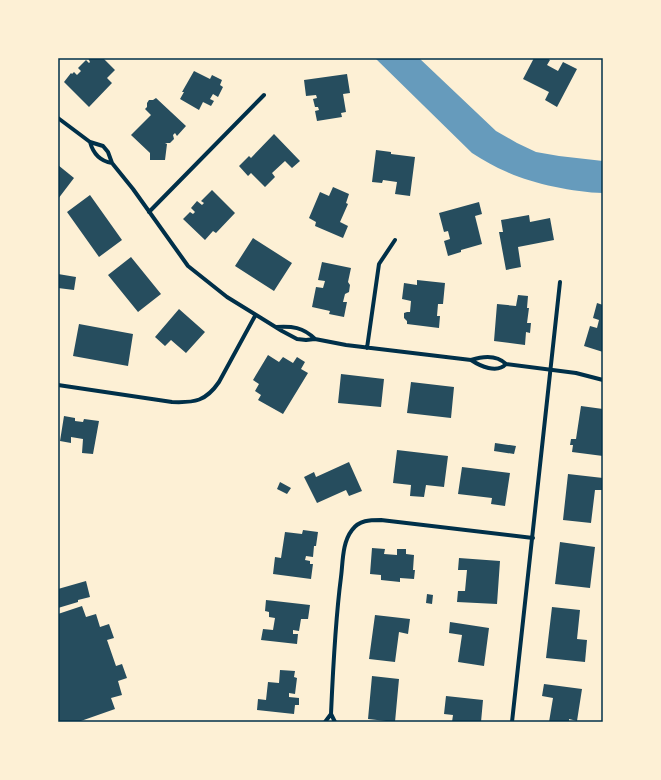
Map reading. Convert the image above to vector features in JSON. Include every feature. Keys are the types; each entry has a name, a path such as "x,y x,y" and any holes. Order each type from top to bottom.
{"street":[{"path":"149,212 264,95"},
{"path":"58,118 90,142 103,146 108,152 112,163 188,266 227,297 255,316 297,339 315,339 367,348 471,360 479,357 494,357 501,359 506,364 576,373 603,380"},
{"path":"90,142 95,154 106,162 112,163"},
{"path":"367,348 379,264 395,240"},
{"path":"512,722 560,282"},
{"path":"58,385 172,402 193,402 207,396 219,382 255,316"},
{"path":"276,327 286,326 301,328 315,339"},
{"path":"471,360 478,365 487,368 503,368 506,364"},
{"path":"335,722 331,714 336,625 344,551 346,541 351,531 357,524 365,520 381,520 532,538"},
{"path":"325,722 331,714"}],"water":[{"path":"375,58 419,58 496,131 536,152 603,161 603,193 567,189 541,184 507,172 480,158 472,153"}],"building":[{"path":"88,58 103,58 115,70 107,78 112,83 89,107 64,82 71,73 72,74 74,72 77,75 81,71 78,68 86,60 89,63 90,62"},
{"path":"534,58 547,58 550,60 547,65 558,71 563,62 577,69 557,107 545,100 549,92 523,79"},
{"path":"194,71 210,79 212,75 222,80 220,85 223,87 218,97 213,94 210,99 214,101 211,106 203,102 199,110 180,99 184,92 182,92"},
{"path":"347,74 350,93 343,94 346,112 341,113 342,117 317,121 315,111 319,110 318,107 315,107 313,99 317,98 316,95 306,96 304,80"},
{"path":"156,98 186,126 177,136 175,133 173,135 174,139 170,143 165,143 167,144 165,160 150,160 150,153 131,135 151,115 145,109 149,100"},
{"path":"274,134 300,161 292,168 285,161 272,173 275,177 265,187 251,173 248,176 239,166 249,156 251,158"},
{"path":"376,150 391,152 391,154 415,157 410,196 395,194 397,182 383,180 382,183 372,182"},
{"path":"58,165 74,178 58,199"},
{"path":"333,187 349,194 346,203 348,204 340,222 348,226 343,238 315,226 316,222 309,218 320,192 329,196"},
{"path":"212,190 235,213 216,233 213,231 205,240 183,219 190,212 193,214 195,212 191,208 197,201 202,205 204,203 201,201"},
{"path":"90,195 122,240 99,257 67,212"},
{"path":"479,202 482,214 475,216 482,244 461,250 461,252 448,256 444,241 450,239 448,231 444,232 439,213"},
{"path":"529,215 530,222 550,218 554,240 518,247 521,267 506,270 499,232 503,232 501,220"},
{"path":"253,238 292,263 274,291 235,266"},
{"path":"131,257 161,294 138,312 108,275"},
{"path":"322,262 351,268 348,282 350,285 349,292 345,294 343,302 347,302 344,317 329,314 330,311 312,307 316,287 323,288 325,281 318,280"},
{"path":"58,274 76,277 74,290 58,288"},
{"path":"417,280 445,283 443,304 438,304 437,316 440,316 439,328 407,324 407,321 404,318 404,313 410,312 411,301 402,299 404,283 417,285"},
{"path":"518,295 528,296 527,308 529,308 527,323 531,323 530,333 526,332 525,345 494,341 497,304 516,306"},
{"path":"597,303 603,305 603,352 584,346 590,326 597,328 599,320 593,318"},
{"path":"179,309 205,332 186,353 171,340 165,346 155,337"},
{"path":"79,324 133,334 128,366 73,356"},
{"path":"268,355 279,362 283,357 293,363 297,357 305,362 301,369 308,373 283,414 258,400 261,395 255,391 259,384 253,380"},
{"path":"341,374 384,379 381,407 338,403"},
{"path":"411,382 454,387 451,418 407,413"},
{"path":"581,406 603,409 603,456 572,452 573,445 570,445 571,439 576,439"},
{"path":"64,416 75,418 75,421 83,422 84,419 99,421 93,454 82,453 83,439 71,437 71,443 60,441"},
{"path":"495,443 516,446 514,454 494,451"},
{"path":"397,450 448,456 444,487 426,485 424,497 410,496 411,485 393,483"},
{"path":"349,462 362,491 349,496 346,490 317,503 304,477 314,472 316,477"},
{"path":"462,467 510,473 505,506 491,504 492,498 458,494"},
{"path":"568,474 603,478 603,490 595,490 591,523 563,520"},
{"path":"280,482 291,488 287,494 277,489"},
{"path":"303,530 318,532 313,557 306,556 305,560 310,561 310,564 313,564 311,579 273,574 275,557 281,558 285,532 302,534"},
{"path":"560,542 595,547 590,588 555,584"},
{"path":"372,548 385,549 384,554 397,555 397,549 406,549 406,554 414,555 414,579 400,578 400,582 381,580 381,575 370,574"},
{"path":"459,558 500,561 497,604 457,602 458,591 465,591 467,570 458,570"},
{"path":"86,581 90,597 58,608 58,589"},
{"path":"427,594 433,595 432,604 426,603"},
{"path":"266,600 310,605 308,619 301,619 299,631 293,630 293,634 298,634 297,644 261,640 263,629 273,630 275,618 269,617 269,612 265,611"},
{"path":"82,606 86,617 96,614 100,627 109,624 114,638 107,640 116,666 122,664 127,678 118,681 122,695 111,698 115,709 78,722 59,722 58,614"},
{"path":"552,607 580,610 577,639 587,640 585,662 546,658"},
{"path":"375,615 410,619 408,634 399,632 395,662 369,659"},
{"path":"450,622 489,628 484,666 458,662 462,635 449,633"},
{"path":"280,670 295,671 294,677 297,678 295,694 289,693 289,697 299,698 299,705 295,705 294,714 257,710 258,699 266,700 268,682 279,683"},
{"path":"372,676 399,679 395,722 368,719"},
{"path":"544,684 582,689 577,721 569,719 569,722 549,722 553,698 542,696"},
{"path":"446,696 483,700 481,722 452,722 453,715 444,714"}]}
